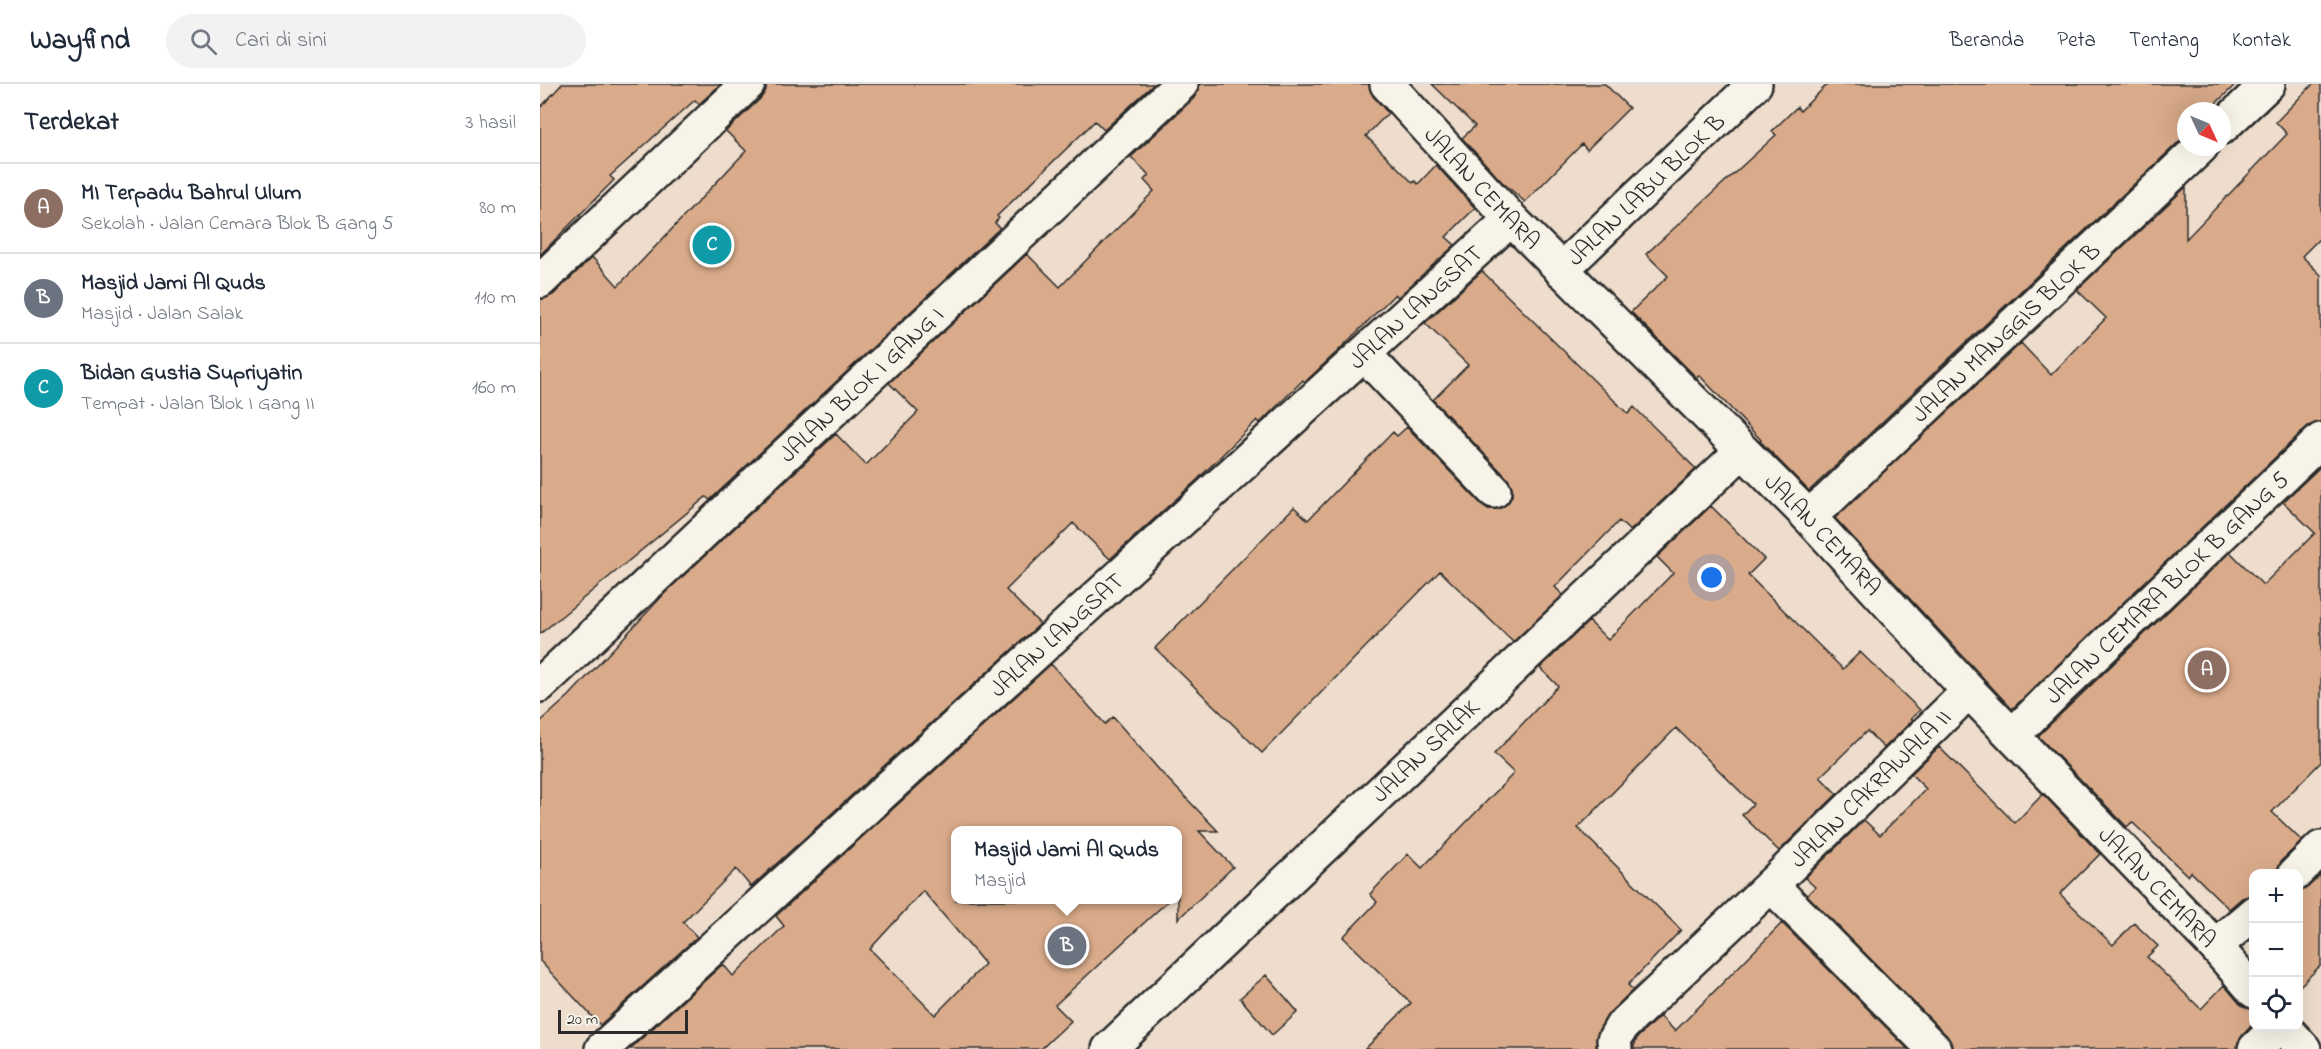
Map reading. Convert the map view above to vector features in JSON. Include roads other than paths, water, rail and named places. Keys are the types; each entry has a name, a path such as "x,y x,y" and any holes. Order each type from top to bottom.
{"street":[{"path":"540,281 748,84"},
{"name":"JALAN BLOK I GANG I","path":"540,685 1181,84"},
{"name":"JALAN CEMARA","path":"1387,84 1510,219 1808,516 1969,691 2215,946 2249,986"},
{"name":"JALAN LABU BLOK B","path":"1561,270 1755,84"},
{"path":"2231,119 2268,84"},
{"name":"JALAN MANGGIS BLOK B","path":"1808,516 1838,491 2192,156"},
{"name":"JALAN LANGSAT","path":"602,1049 1510,219"},
{"path":"1364,354 1494,491"},
{"name":"JALAN CEMARA BLOK B GANG 5","path":"2013,735 2321,440"},
{"name":"JALAN SALAK","path":"1109,1049 1742,451"},
{"name":"JALAN CAKRAWALA II","path":"1615,1049 1614,1040 1622,1026 1771,885 1969,691"},
{"path":"2299,869 2321,849"},
{"name":"JALAN CAKRAWALA II","path":"1771,885 1934,1049"},
{"path":"2215,946 2249,916"},
{"path":"2255,1049 2275,1031"},
{"path":"2286,1031 2304,1049"}],"place":[{"name":"Bidan Gustia Supriyatin","path":"712,245"},
{"name":"MI Terpadu Bahrul Ulum","path":"2207,670"},
{"name":"Masjid Jami Al Quds","path":"1067,946"}]}
